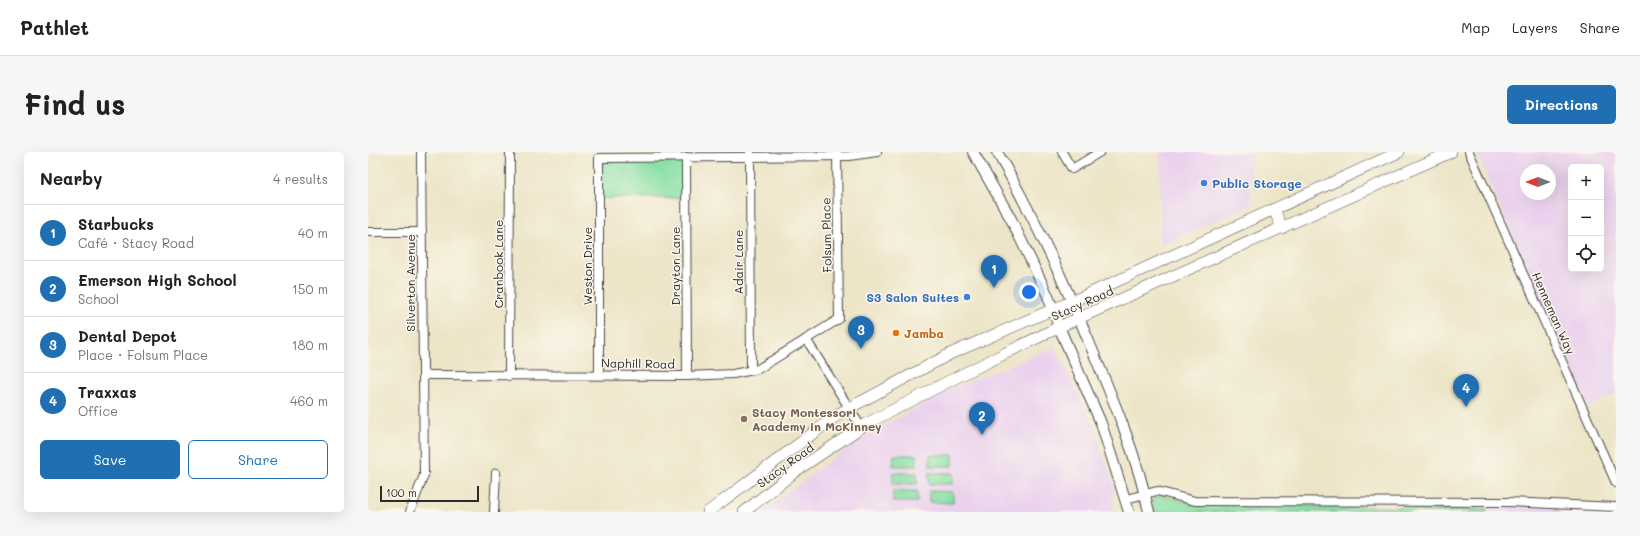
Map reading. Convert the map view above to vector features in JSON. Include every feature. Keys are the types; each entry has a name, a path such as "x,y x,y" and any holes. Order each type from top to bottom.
{"main road":[{"name":"Stacy Road","path":"708,512 798,443 849,408 952,353 1072,301 1399,152"},
{"name":"Stacy Road","path":"744,512 797,470 861,427 959,376 1059,327 1451,152"},
{"path":"1274,209 1282,228"}],"street":[{"name":"Silverton Avenue","path":"410,512 424,475 425,414 423,375 421,152"},
{"name":"Cranbook Lane","path":"509,376 510,152"},
{"path":"660,154 686,157 750,154 837,154 877,152"},
{"path":"974,152 1011,219 1053,309 1059,327 1101,423 1126,499 1128,512"},
{"path":"997,152 1040,232 1072,301 1118,411 1145,493 1149,512"},
{"path":"1062,152 1072,169 1100,152"},
{"name":"Henneman Way","path":"1469,152 1616,483"},
{"name":"Weston Drive","path":"600,375 599,158 660,154"},
{"name":"Adair Lane","path":"750,154 751,371"},
{"name":"Folsum Place","path":"837,154 838,319"},
{"name":"Drayton Lane","path":"686,157 687,376"},
{"path":"368,232 422,232"},
{"name":"Naphill Road","path":"423,375 687,376 733,374 751,371 838,319"},
{"path":"806,339 861,427"},
{"path":"494,512 496,473"},
{"path":"1126,499 1157,491 1195,501 1508,502 1616,508"}],"shaded area":[{"path":"1160,152 1251,152 1251,205 1160,245"},
{"path":"1477,152 1616,152 1616,393 1588,407 1518,250"},
{"path":"1055,347 1095,429 1114,486 1113,512 762,512 857,440 949,390"},
{"path":"1516,502 1616,507 1616,512 1487,512 1487,509"}],"green space":[{"path":"604,161 679,161 683,165 682,198 603,198 602,164"},
{"path":"894,455 917,455 917,466 893,466"},
{"path":"930,455 953,455 953,466 930,466"},
{"path":"893,473 917,473 917,484 893,484"},
{"path":"929,473 953,473 953,484 929,484"},
{"path":"893,491 917,491 917,502 893,502"},
{"path":"929,491 953,492 953,503 929,502"},
{"path":"1160,495 1194,504 1487,509 1487,512 1154,512 1152,500"}],"place":[{"name":"Public Storage","path":"1204,183"},
{"name":"Starbucks","path":"994,288"},
{"name":"S3 Salon Suites","path":"967,297"},
{"name":"Jamba","path":"896,333"},
{"name":"Dental Depot","path":"861,349"},
{"name":"Traxxas","path":"1466,407"},
{"name":"Stacy Montessori Academy in McKinney","path":"744,419"},
{"name":"Emerson High School","path":"982,435"}]}
